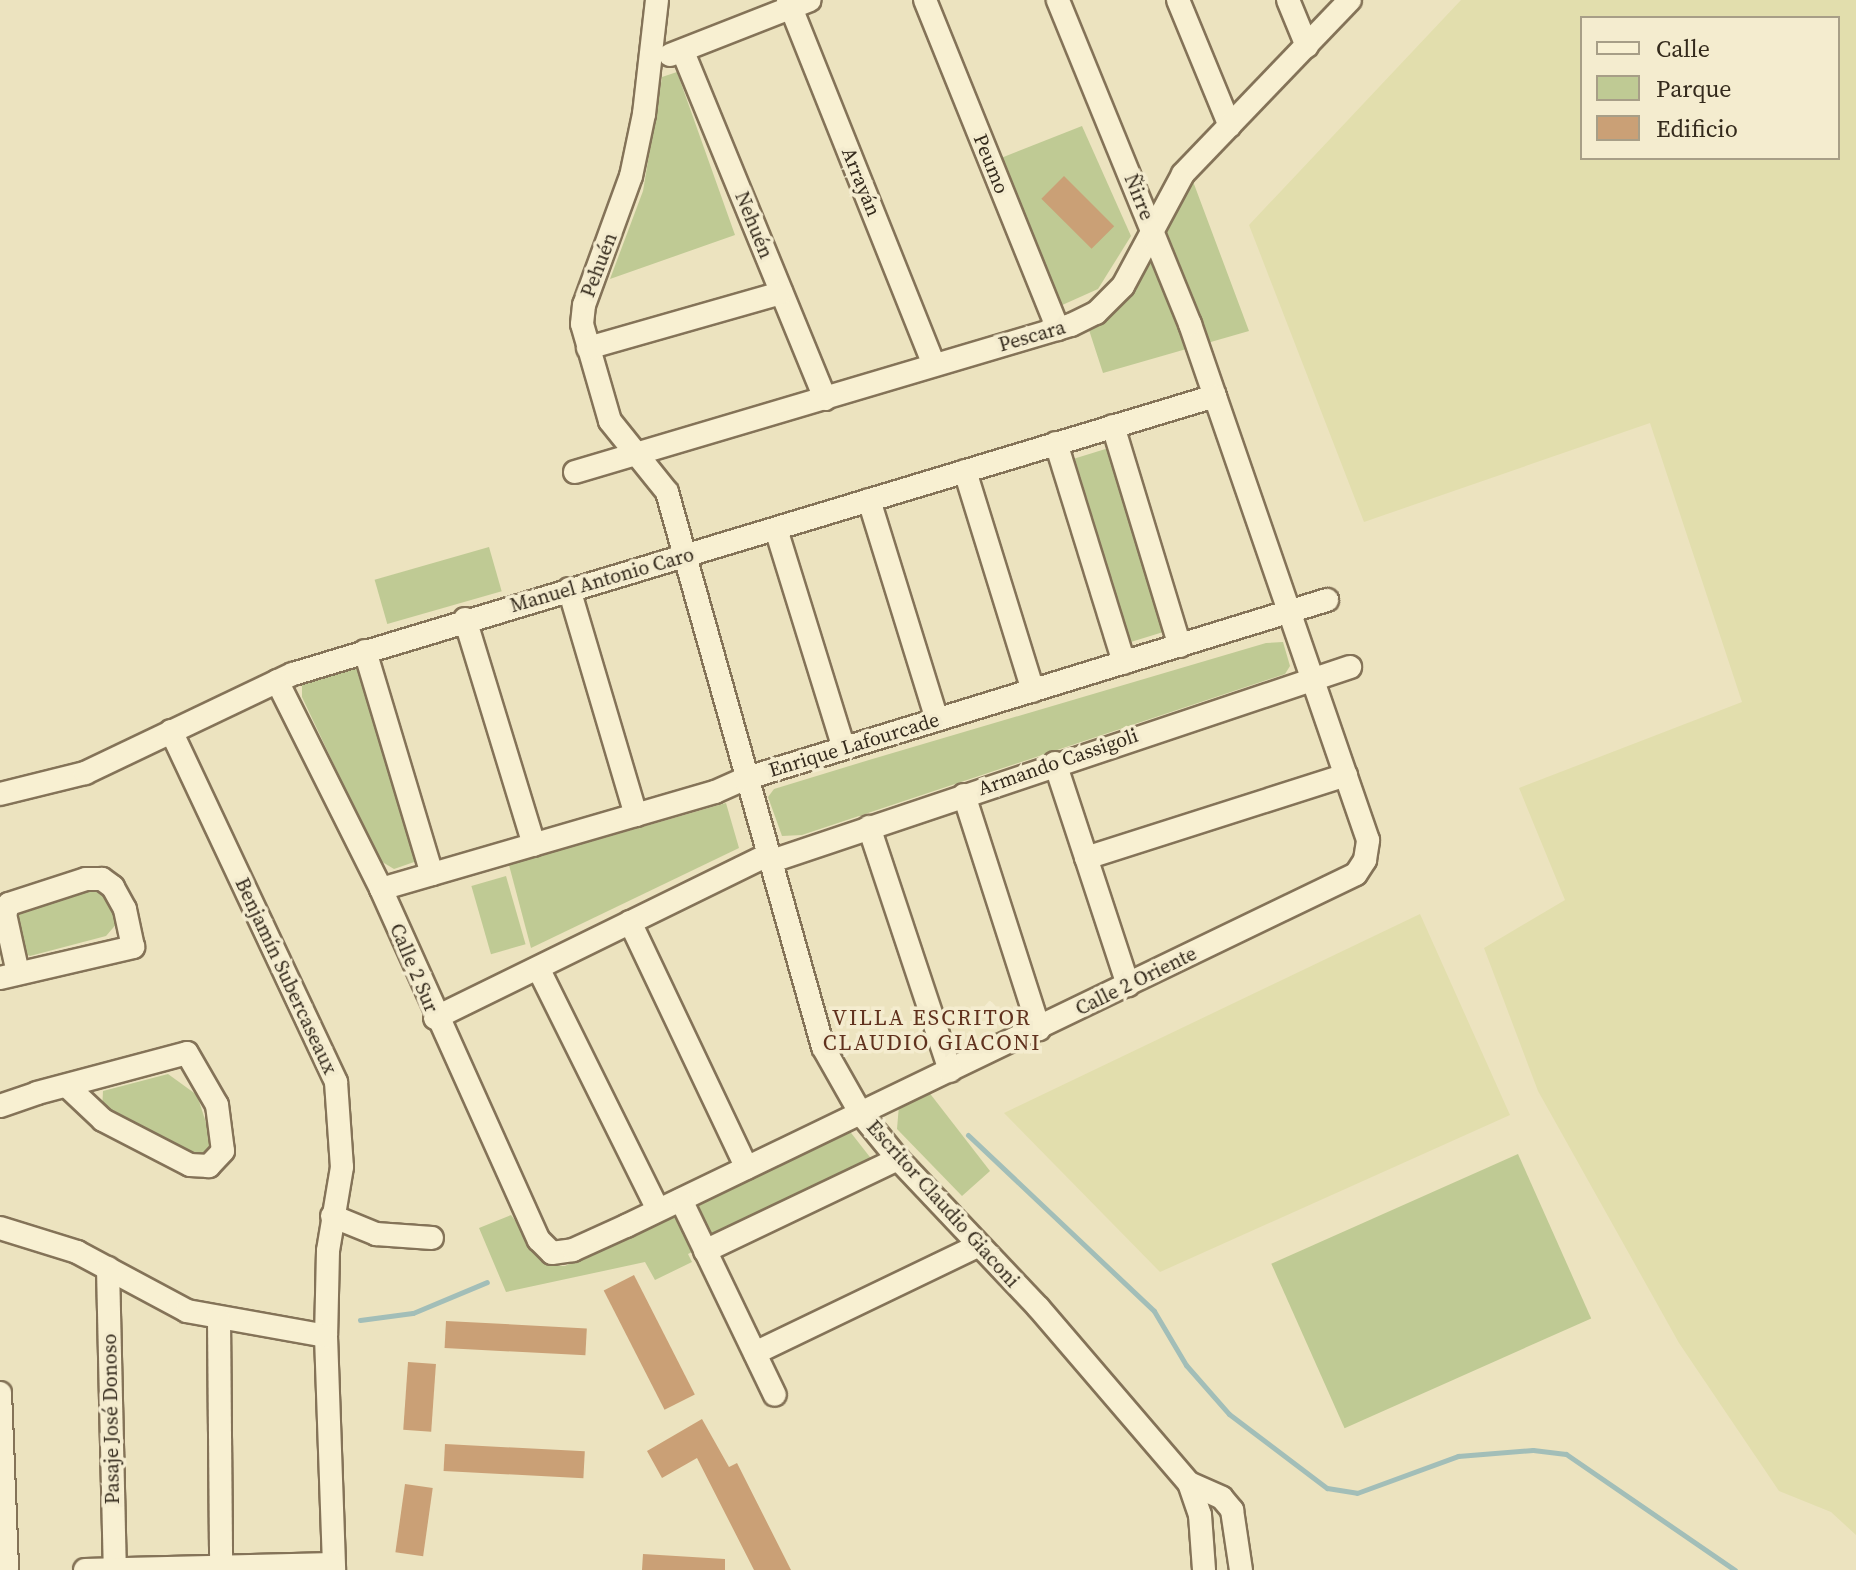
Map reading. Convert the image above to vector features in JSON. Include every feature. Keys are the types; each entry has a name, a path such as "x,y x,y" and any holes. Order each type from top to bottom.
{"street":[{"name":"Pehuén","path":"657,0 653,56 631,176 582,314 588,348 610,421 667,492 683,556"},
{"name":"Peumo","path":"925,0 1058,329"},
{"name":"Ñirre","path":"1058,0 1151,227 1215,396 1368,840 1365,860"},
{"path":"1178,0 1230,126"},
{"path":"1288,0 1307,46"},
{"name":"Pescara","path":"575,472 1084,320 1116,296 1151,227 1183,174 1350,0"},
{"path":"653,56 683,52 796,3"},
{"name":"Arrayán","path":"796,3 934,365"},
{"name":"Nehuén","path":"683,52 825,399"},
{"path":"588,348 781,293"},
{"name":"Manuel Antonio Caro","path":"0,794 85,773 277,681 365,651 1215,396"},
{"path":"1113,426 1180,646"},
{"path":"1056,443 1124,663"},
{"path":"965,471 1033,691"},
{"path":"869,500 937,720"},
{"path":"776,529 844,748"},
{"name":"Escritor Claudio Giaconi","path":"683,556 744,779 823,1047 861,1114 898,1159 1049,1319 1189,1483 1200,1515 1204,1570"},
{"path":"569,589 636,815"},
{"name":"Enrique Lafourcade","path":"381,889 636,815 1327,600"},
{"path":"465,619 534,845"},
{"path":"365,651 432,874"},
{"name":"Armando Cassigoli","path":"435,1018 630,922 768,859 1350,667"},
{"name":"Calle 2 Sur","path":"277,681 381,889 435,1018 539,1240 552,1253"},
{"name":"Benjamín Subercaseaux","path":"171,731 336,1082 343,1133 332,1216 326,1336 334,1567"},
{"path":"1055,763 1128,985"},
{"path":"1086,858 1346,775"},
{"path":"964,795 1039,1029"},
{"path":"869,827 950,1071"},
{"name":"Calle 2 Oriente","path":"552,1253 573,1250 1039,1029 1356,874 1365,860"},
{"path":"86,879 102,879 113,887 125,909 133,947 9,976 6,908 21,897 86,879"},
{"path":"630,922 747,1168"},
{"path":"538,968 658,1210"},
{"path":"0,1106 67,1086 187,1053 210,1088 222,1125 223,1151 204,1168 116,1128 67,1086"},
{"path":"705,1251 898,1159"},
{"path":"681,1200 775,1395"},
{"path":"332,1216 376,1234 432,1238"},
{"path":"0,1228 45,1239 108,1268 187,1311 326,1336"},
{"path":"755,1353 977,1246"},
{"name":"Pasaje José Donoso","path":"108,1268 115,1569"},
{"path":"219,1319 221,1567"},
{"path":"0,1393 7,1570"},
{"name":"Escritor Claudio Giaconi","path":"1189,1483 1222,1498 1232,1510 1241,1570"},
{"path":"85,1570 334,1567"}],"shaded area":[{"path":"1461,0 1856,0 1856,1535 1831,1512 1779,1491 1679,1343 1538,1091 1484,948 1565,900 1519,788 1742,702 1650,423 1364,522 1249,225"},
{"path":"1420,914 1510,1115 1160,1272 1004,1113"}],"green space":[{"path":"677,72 735,235 610,279 643,191 662,77"},
{"path":"1082,126 1131,236 1098,289 1060,306 1001,158"},
{"path":"1191,176 1249,331 1103,373 1089,330 1117,310"},
{"path":"1112,447 1168,631 1131,642 1075,458"},
{"path":"489,547 502,591 387,624 375,580"},
{"path":"1283,642 1290,666 1285,674 802,835 782,836 768,797 774,789 869,760 1266,643"},
{"path":"356,666 417,861 394,869 379,860 302,697 302,684"},
{"path":"726,803 739,848 531,948 509,865"},
{"path":"506,876 526,944 491,954 471,886"},
{"path":"96,888 108,894 119,921 106,936 30,956 23,953 17,912 24,902"},
{"path":"168,1074 197,1095 211,1138 210,1153 194,1159 102,1111 103,1091"},
{"path":"928,1091 990,1171 962,1196 897,1129 899,1105"},
{"path":"848,1129 873,1161 688,1254 692,1262 655,1280 645,1262 506,1292 479,1228 511,1215 549,1265 565,1266"},
{"path":"1518,1154 1591,1318 1345,1428 1271,1264"}],"building":[{"path":"1064,176 1114,226 1092,249 1041,199"},
{"path":"634,1275 695,1394 665,1410 604,1290"},
{"path":"446,1321 587,1328 585,1355 445,1348"},
{"path":"408,1362 436,1364 431,1432 403,1430"},
{"path":"702,1419 729,1467 737,1463 791,1570 754,1570 697,1458 662,1478 647,1451"},
{"path":"445,1444 585,1451 583,1478 444,1471"},
{"path":"405,1484 433,1488 423,1556 395,1552"},
{"path":"643,1554 725,1559 725,1570 642,1570"}],"waterway":[{"path":"968,1135 1154,1311 1186,1365 1229,1414 1327,1488 1357,1493 1458,1456 1533,1450 1566,1454 1735,1570"},
{"path":"360,1320 413,1313 487,1282"}],"district":[{"name":"VILLA ESCRITOR CLAUDIO GIACONI","path":"932,1030"}]}
